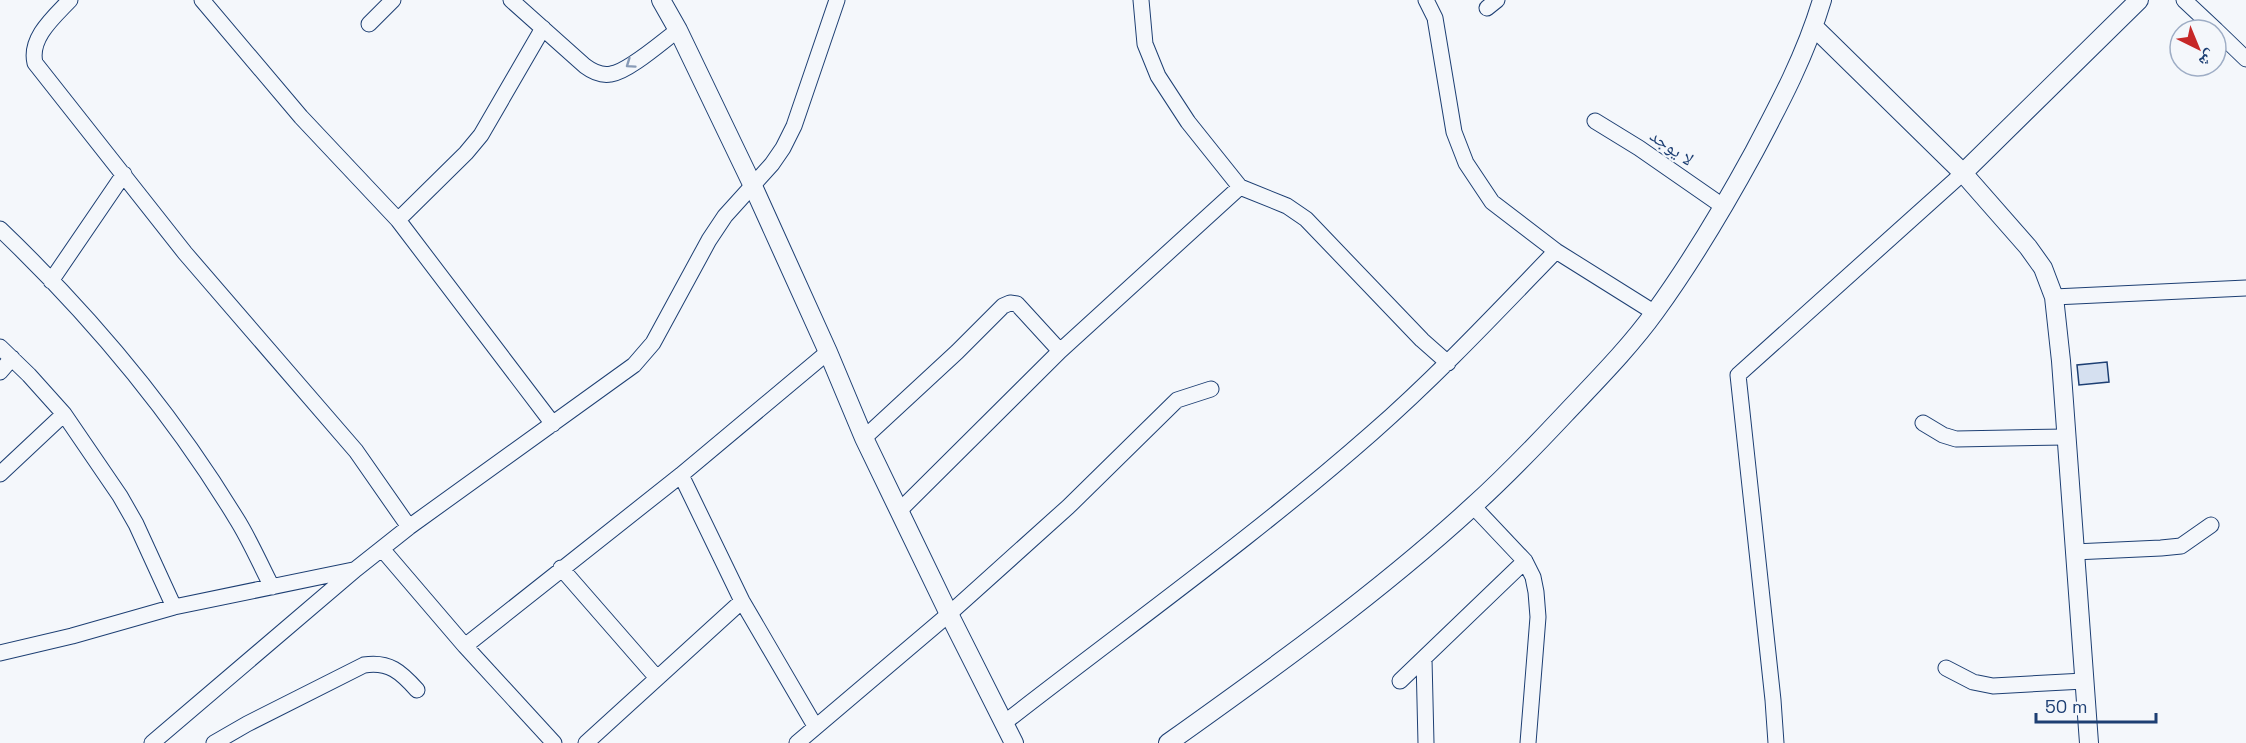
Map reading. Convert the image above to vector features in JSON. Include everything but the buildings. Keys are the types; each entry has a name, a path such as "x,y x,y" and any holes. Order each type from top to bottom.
{"street":[{"path":"70,0 34,44 35,63 185,253 350,443 409,527"},
{"path":"202,0 301,117 398,220 553,424"},
{"path":"369,24 393,0"},
{"path":"511,0 591,71 605,75 624,69 678,30"},
{"path":"661,0 678,30 752,184 864,438 1014,743"},
{"path":"152,743 356,569 409,527 634,364 653,343 709,240 725,216 772,164 794,126 837,0"},
{"path":"1141,0 1145,44 1158,76 1188,122 1240,187 1287,206 1306,219 1422,340 1448,363"},
{"path":"1426,0 1435,18 1454,132 1466,164 1492,202 1556,251 1655,313"},
{"path":"1168,743 1252,683 1429,545 1473,506 1603,374 1655,313 1724,207 1775,111 1814,27 1821,0"},
{"path":"1776,743 1738,375 1963,173 2139,0"},
{"path":"2184,0 2203,18"},
{"path":"1814,27 1963,173 2028,247 2043,268 2054,297 2089,743"},
{"path":"398,220 466,153 481,135 543,28"},
{"path":"2228,42 2246,59"},
{"name":"لا يوجد","path":"1596,121 1724,207"},
{"path":"51,281 124,174"},
{"path":"900,510 1060,351 1240,187"},
{"path":"0,229 121,358 198,458 238,520 272,587"},
{"path":"1004,723 1298,495 1372,433 1448,363 1556,251"},
{"path":"2054,297 2246,288"},
{"path":"864,438 1003,306 1010,303 1017,304 1060,351"},
{"path":"6,352 64,414 120,496 136,524 174,608"},
{"path":"0,372 6,352"},
{"path":"465,646 681,475 828,352"},
{"path":"797,743 949,614 1068,507 1178,400 1211,389"},
{"path":"0,474 64,414"},
{"path":"1923,423 1956,440 2066,437"},
{"path":"681,475 742,601 815,726"},
{"path":"1473,506 1525,561 1535,584 1538,618 1528,743"},
{"path":"2074,552 2161,549 2181,546 2211,525"},
{"path":"382,549 465,646 554,743"},
{"path":"1400,681 1525,561"},
{"path":"561,568 657,678"},
{"path":"0,653 174,608 356,569"},
{"path":"586,743 742,601"},
{"path":"1424,658 1426,743"},
{"path":"214,743 364,665 375,663 395,668 417,690"},
{"path":"1946,668 1973,682 1993,686 2084,681"}]}
